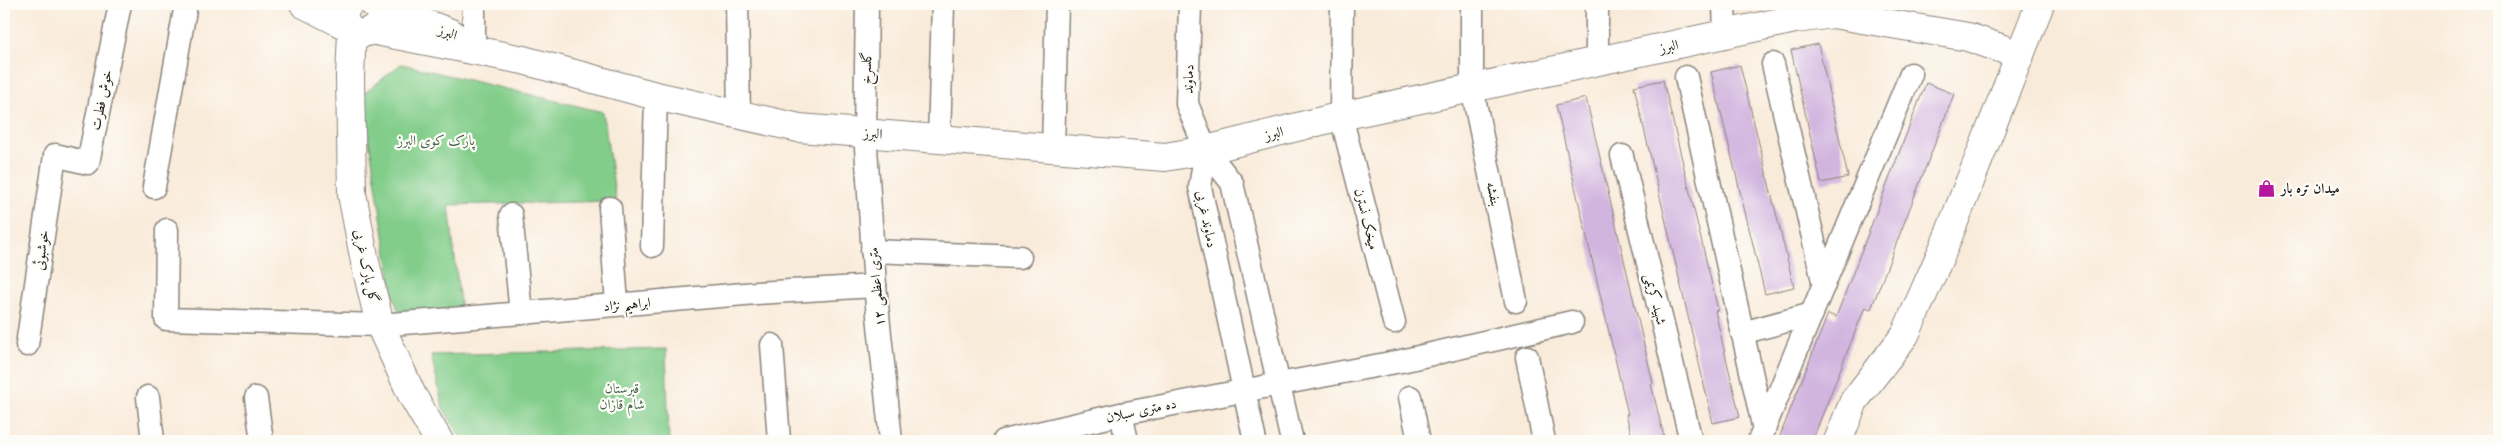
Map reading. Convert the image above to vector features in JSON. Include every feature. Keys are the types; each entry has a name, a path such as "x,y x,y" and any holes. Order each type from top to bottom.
{"main road":[{"name":"البرز","path":"304,4 356,25 522,60 656,96 799,128 1053,149 1166,156 1206,150 1341,116 1795,19 1833,14 1968,37 2020,55"},
{"name":"البرز","path":"373,4 410,11 474,42 522,60"},
{"name":"گل پارک غربی","path":"373,4 378,12 377,22 356,25 350,77 352,194 380,325 412,395 439,441"},
{"path":"1838,441 1854,401 1905,335 1944,247 2040,4"}],"street":[{"name":"خوش فطرت","path":"55,155 88,163 120,4"},
{"path":"154,187 186,4"},
{"path":"474,4 474,42"},
{"path":"737,4 739,115"},
{"name":"گلسرخ","path":"865,132 867,4"},
{"path":"939,139 943,4"},
{"path":"1053,149 1058,4"},
{"name":"دماوند","path":"1190,4 1187,104 1206,150"},
{"name":"میخک نسترن","path":"1342,4 1341,116 1394,322"},
{"name":"بنفشه","path":"1472,4 1472,88 1516,301"},
{"path":"1597,4 1597,62"},
{"path":"1724,4 1725,34"},
{"path":"1773,64 1824,285"},
{"path":"1761,436 1911,74"},
{"path":"1686,77 1742,333 1761,436"},
{"path":"652,246 656,96"},
{"name":"۱۲ متری اعظمی","path":"865,132 872,251 891,441"},
{"path":"1206,150 1232,183 1292,441"},
{"name":"دماوند غربی","path":"1206,150 1200,187 1255,441"},
{"name":"خوشبوئی","path":"27,345 55,155"},
{"name":"شهید کریمی","path":"1622,156 1691,441"},
{"path":"610,208 617,304"},
{"path":"511,215 521,313"},
{"name":"ابراهیم نژاد","path":"167,230 166,319 380,325 756,293 875,286"},
{"path":"872,251 1020,257"},
{"path":"1742,333 1812,314"},
{"name":"ده متری سبلان","path":"1004,441 1121,414 1244,389 1401,361 1572,322"},
{"path":"772,345 779,441"},
{"path":"1527,357 1544,441"},
{"path":"148,397 153,441"},
{"path":"256,398 262,441"},
{"path":"1410,398 1419,441"},
{"path":"1121,414 1127,441"}],"green space":[{"name":"پارک کوی البرز","path":"401,64 603,112 616,201 449,205 461,313 403,322 394,299 362,95"},
{"name":"قبرستان شام قازان","path":"666,349 669,441 463,441 443,408 431,355"}],"building":[{"path":"1818,44 1848,177 1821,183 1791,50"},
{"path":"1740,65 1794,287 1765,294 1711,72"},
{"path":"1663,80 1718,310 1715,311 1740,417 1713,423 1634,86"},
{"path":"1926,83 1954,94 1871,309 1865,307 1812,441 1778,441 1828,314 1836,317"},
{"path":"1586,98 1665,441 1633,441 1626,414 1628,414 1556,105"}],"place":[{"name":"میدان تره بار","path":"2267,188"}]}
